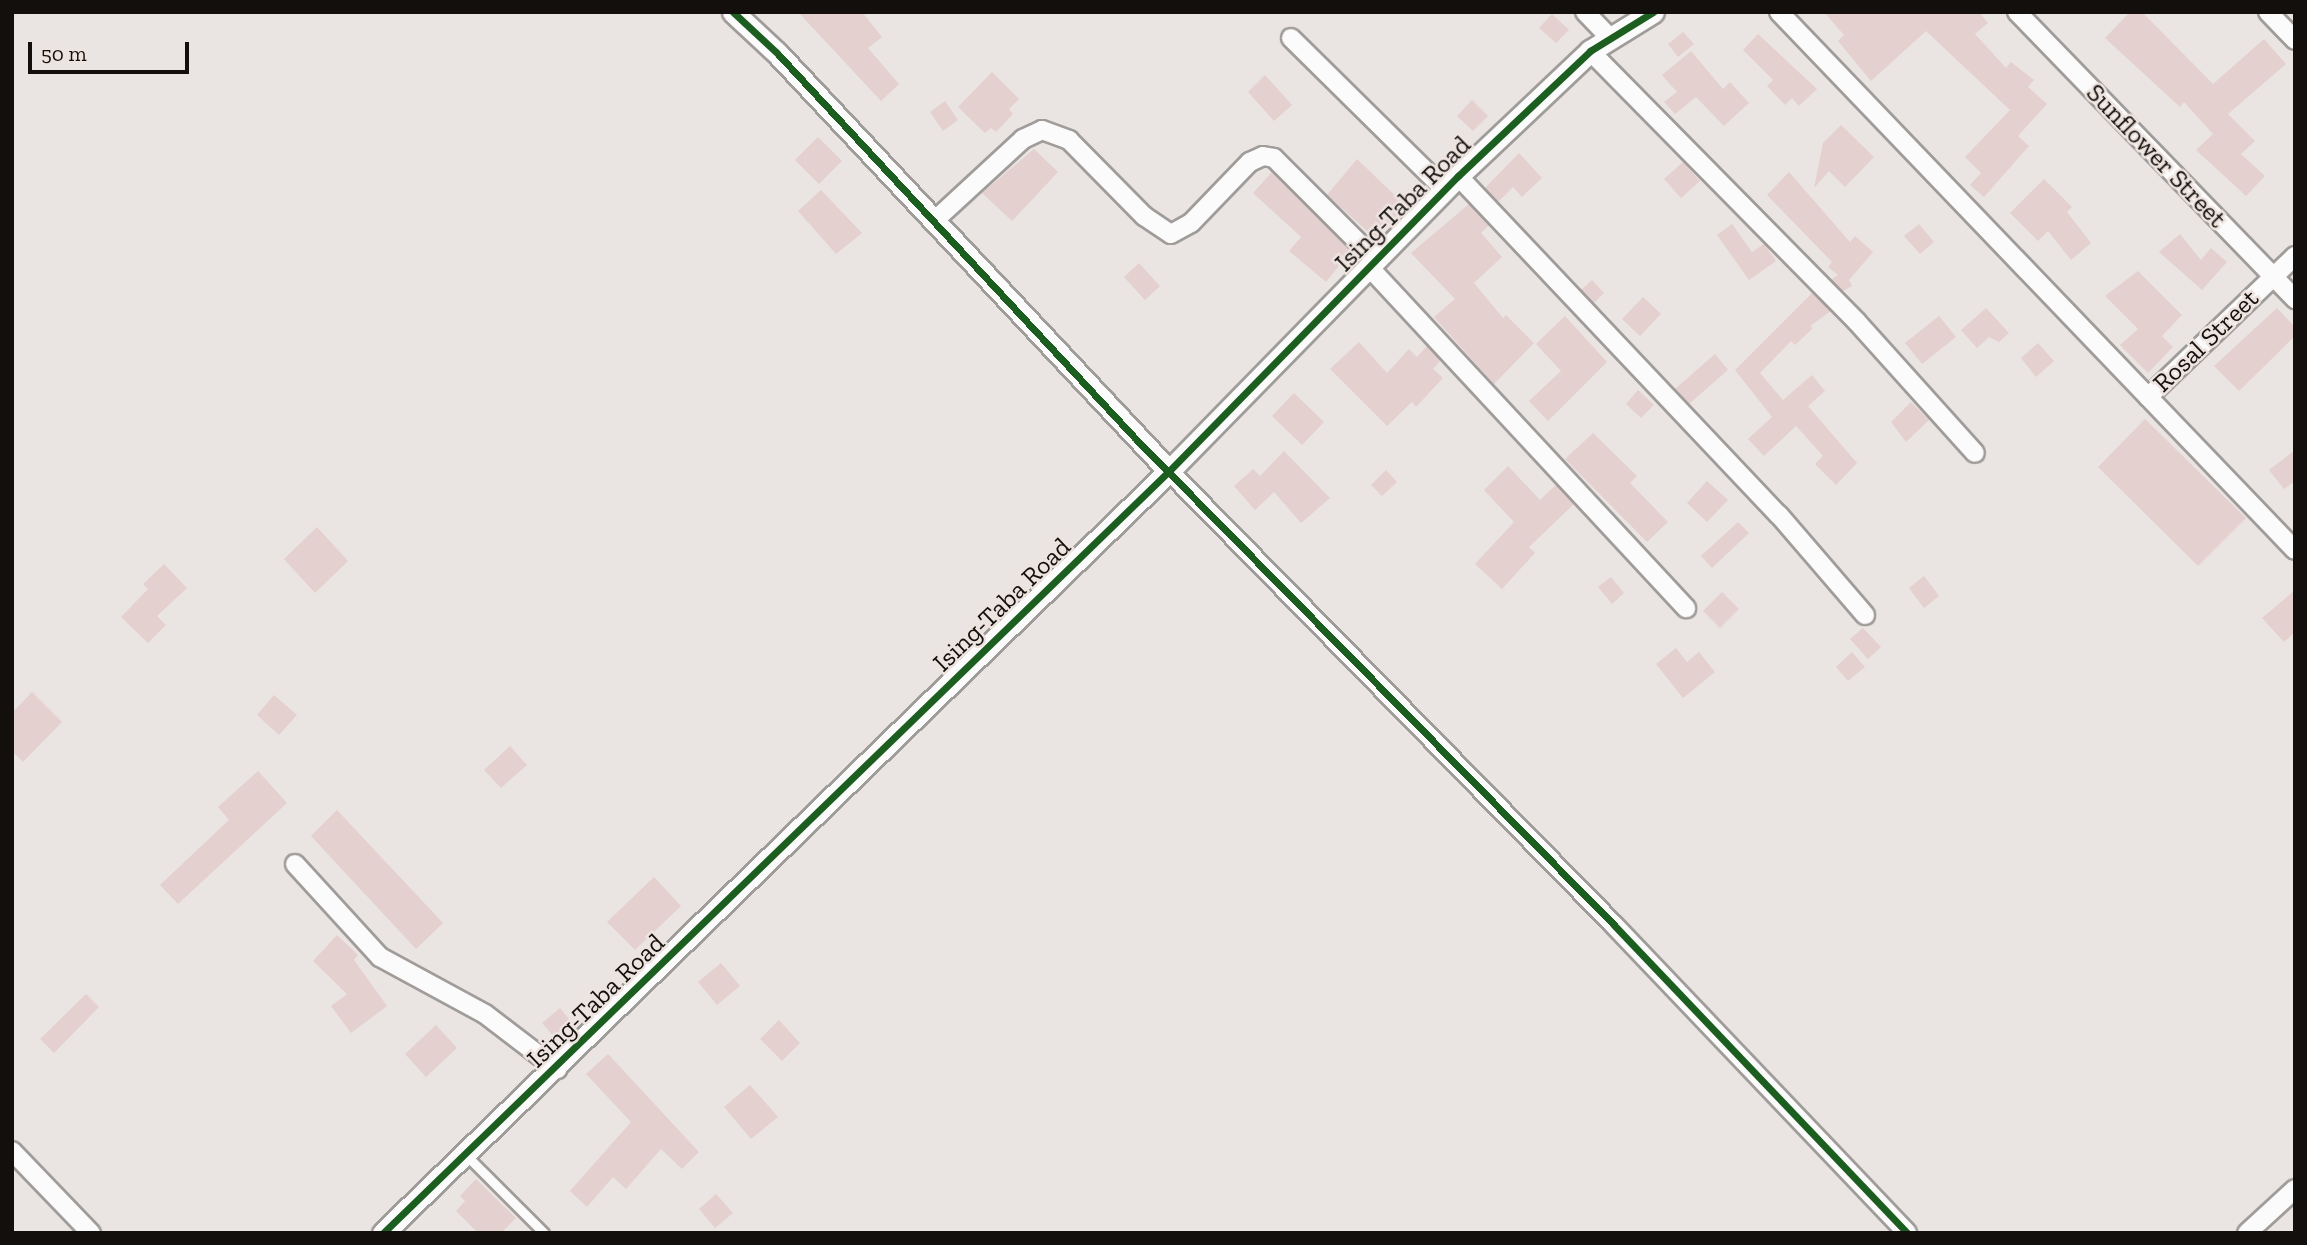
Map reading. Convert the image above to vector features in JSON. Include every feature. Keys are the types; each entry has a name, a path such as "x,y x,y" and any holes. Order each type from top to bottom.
{"street":[{"path":"733,12 1169,471 1614,925 1907,1233"},
{"path":"1585,12 1610,38"},
{"name":"Ising-Taba Road","path":"383,1233 556,1069 1169,471 1452,183 1590,51 1653,12"},
{"path":"1779,12 2295,550"},
{"name":"Sunflower Street","path":"2017,12 2295,299"},
{"path":"2268,12 2295,40"},
{"path":"1291,37 1452,183 1779,515 1865,615"},
{"path":"1590,51 1857,322 1975,453"},
{"path":"933,222 1023,139 1042,130 1069,140 1144,216 1171,234 1191,223 1250,162 1263,156 1274,158 1686,608"},
{"name":"Rosal Street","path":"2148,397 2295,256"},
{"path":"295,864 380,957 485,1014 556,1069"},
{"path":"12,1151 91,1233"},
{"path":"2248,1233 2295,1189"}],"lane":[{"path":"466,1154 544,1233"}],"building":[{"path":"798,12 862,12 882,37 868,48 899,84 881,101"},
{"path":"1824,12 1979,12 1988,23 1975,34 2006,68 2011,62 2034,80 2028,87 2047,104 2018,136 2029,146 1984,197 1970,185 1981,173 1965,157 2010,110 1926,31 1871,81 1838,41 1844,35"},
{"path":"2130,12 2142,12 2213,84 2264,39 2286,64 2228,114 2255,141 2241,154 2265,176 2246,196 2196,150 2213,134 2184,102 2180,107 2105,38"},
{"path":"1552,14 1569,30 1556,43 1539,28"},
{"path":"1683,32 1694,44 1678,57 1668,44"},
{"path":"1758,34 1817,89 1799,106 1792,98 1785,105 1767,86 1773,80 1743,50"},
{"path":"1691,51 1723,89 1730,82 1749,103 1724,126 1696,97 1675,114 1664,102 1677,92 1662,75"},
{"path":"992,72 1019,99 1009,109 1013,114 996,132 991,128 985,133 958,107"},
{"path":"1265,75 1292,105 1274,121 1248,92"},
{"path":"1472,100 1488,116 1473,131 1457,116"},
{"path":"945,101 958,120 943,131 930,112"},
{"path":"1841,125 1874,157 1845,187 1829,171 1814,188 1823,143"},
{"path":"818,137 842,161 819,184 795,160"},
{"path":"1034,149 1058,172 1012,221 982,193"},
{"path":"1519,153 1542,178 1522,197 1513,187 1498,202 1485,188"},
{"path":"1357,159 1406,206 1376,239 1327,195"},
{"path":"1683,162 1700,181 1681,198 1664,179"},
{"path":"1272,172 1351,251 1326,282 1289,251 1301,237 1253,193"},
{"path":"1789,172 1850,242 1855,236 1873,252 1849,280 1852,286 1843,291 1831,280 1838,275 1828,267 1832,262 1767,195"},
{"path":"2044,179 2072,207 2067,212 2091,243 2071,260 2048,231 2038,241 2010,213"},
{"path":"821,190 862,233 836,254 798,211"},
{"path":"1469,204 1489,225 1481,233 1502,257 1474,283 1503,318 1506,315 1534,343 1494,384 1434,317 1455,299 1411,253"},
{"path":"1732,224 1752,252 1764,244 1776,261 1749,280 1717,235"},
{"path":"1919,224 1934,242 1920,254 1904,236"},
{"path":"2180,234 2201,260 2211,248 2227,262 2202,290 2159,252"},
{"path":"1139,263 1160,286 1145,300 1124,277"},
{"path":"2138,271 2182,315 2162,336 2173,347 2148,373 2120,345 2138,329 2105,296"},
{"path":"1592,280 1604,293 1594,303 1581,290"},
{"path":"1812,293 1831,311 1810,326 1813,328 1795,345 1791,341 1760,373 1783,400 1812,375 1825,391 1808,406 1857,463 1836,485 1815,464 1823,456 1796,426 1764,456 1748,439 1772,417 1735,370"},
{"path":"1643,297 1661,314 1640,336 1622,319"},
{"path":"1986,308 2009,333 1999,342 1989,337 1977,348 1961,330"},
{"path":"2277,308 2295,327 2295,336 2239,391 2214,366"},
{"path":"1565,316 1607,362 1548,421 1529,401 1561,371 1536,344"},
{"path":"1939,316 1956,337 1922,364 1905,343"},
{"path":"1359,342 1387,373 1409,349 1417,357 1427,346 1440,361 1433,369 1443,378 1416,407 1412,402 1387,426 1330,369"},
{"path":"2038,343 2054,361 2036,377 2021,358"},
{"path":"1715,354 1728,370 1689,404 1675,389"},
{"path":"1638,390 1654,405 1641,418 1626,404"},
{"path":"1294,393 1324,422 1302,445 1272,416"},
{"path":"1911,402 1929,420 1906,442 1891,422"},
{"path":"2145,419 2246,518 2198,566 2098,467"},
{"path":"1593,433 1637,476 1630,483 1668,522 1647,542 1565,459"},
{"path":"2295,450 2295,481 2284,489 2269,470"},
{"path":"1284,451 1330,498 1301,523 1274,492 1255,510 1234,486 1253,469 1260,476"},
{"path":"1508,466 1540,500 1556,485 1574,504 1529,547 1535,553 1502,589 1475,564 1514,522 1484,490"},
{"path":"1386,470 1397,482 1382,496 1371,485"},
{"path":"1707,481 1728,500 1707,522 1687,503"},
{"path":"1738,522 1749,533 1712,568 1701,556"},
{"path":"317,527 348,561 315,593 284,559"},
{"path":"164,564 187,588 157,616 166,625 148,643 121,617 148,589 143,584"},
{"path":"1924,576 1939,596 1924,608 1909,588"},
{"path":"1611,577 1624,593 1612,604 1598,587"},
{"path":"2295,590 2295,632 2284,642 2262,618"},
{"path":"1722,592 1739,609 1720,628 1703,611"},
{"path":"1863,628 1881,647 1868,659 1850,639"},
{"path":"1676,648 1687,662 1699,652 1715,672 1683,698 1656,664"},
{"path":"1852,652 1865,667 1848,681 1836,667"},
{"path":"32,692 62,722 23,762 12,751 12,713"},
{"path":"274,695 297,715 279,735 257,715"},
{"path":"510,746 527,765 501,788 484,770"},
{"path":"258,771 287,803 178,904 160,885 229,820 218,807"},
{"path":"337,810 443,923 416,949 311,836"},
{"path":"654,877 681,906 635,950 607,922"},
{"path":"337,935 358,955 354,960 387,1006 351,1033 331,1006 347,994 313,961"},
{"path":"721,963 740,986 717,1005 698,982"},
{"path":"86,994 99,1007 54,1053 40,1039"},
{"path":"560,1008 573,1024 556,1039 542,1023"},
{"path":"779,1020 800,1043 782,1061 760,1039"},
{"path":"436,1025 457,1048 426,1077 405,1054"},
{"path":"608,1054 699,1152 682,1169 661,1149 626,1189 613,1177 587,1207 570,1191 631,1122 586,1074"},
{"path":"750,1085 778,1117 751,1139 724,1107"},
{"path":"476,1179 516,1218 501,1233 478,1233 456,1211 465,1201 460,1196"},
{"path":"716,1194 733,1213 715,1228 699,1209"}],"cycle path":[{"path":"733,12 777,53 1134,437 1614,925 1907,1233"},
{"path":"383,1233 1169,471 1458,176 1590,51 1653,12"}]}
